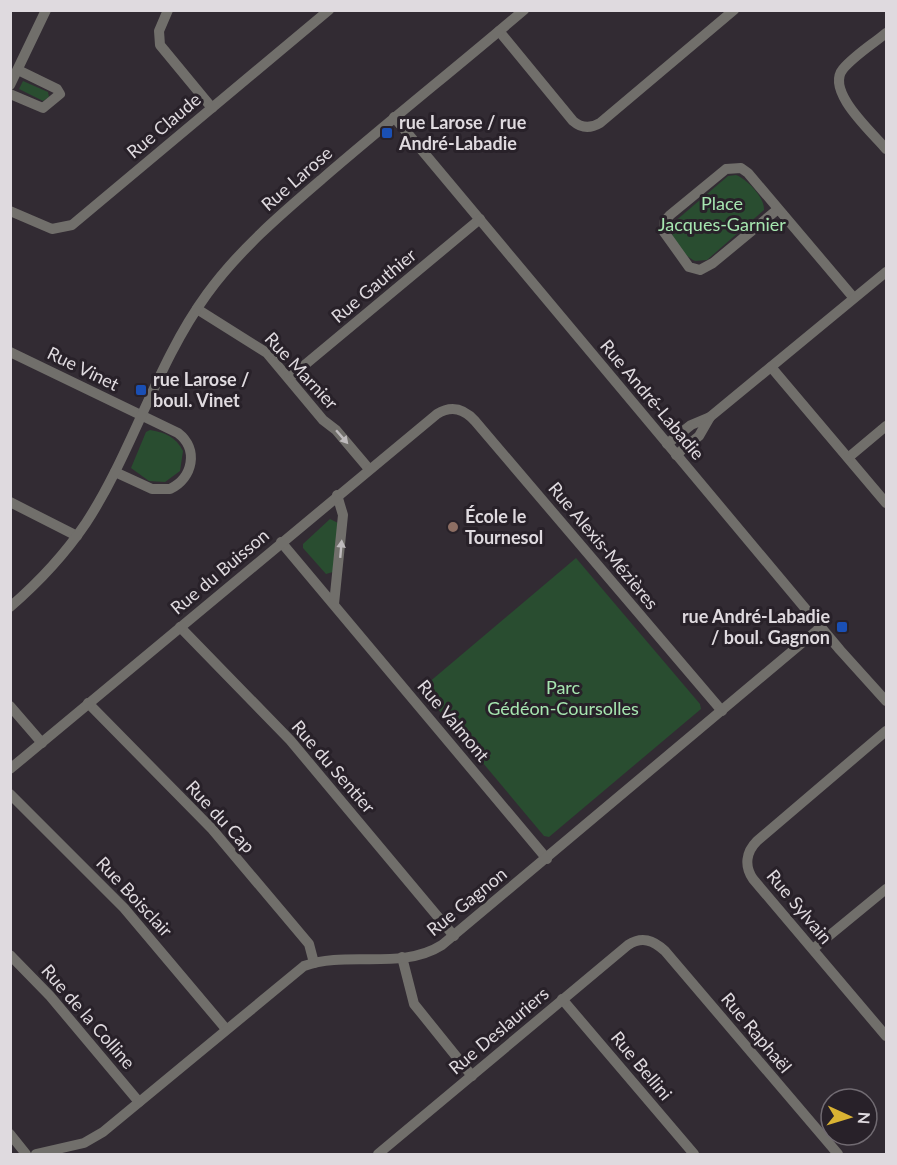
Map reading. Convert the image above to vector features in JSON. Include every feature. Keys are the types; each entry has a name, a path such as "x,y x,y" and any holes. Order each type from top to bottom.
{"street":[{"path":"10,85 16,67 46,10"},
{"path":"168,10 159,32 160,45 212,108"},
{"name":"Rue Claude","path":"10,211 48,228 68,227 329,10"},
{"name":"Rue Larose","path":"10,607 45,574 77,536 115,472 197,309 224,271 258,236 394,117 524,10"},
{"path":"499,31 573,121 588,128 600,123 734,10"},
{"path":"886,33 844,69 838,82 844,99 886,149"},
{"path":"10,94 43,108 60,94 58,90 16,67"},
{"name":"Rue André-Labadie","path":"394,117 886,702"},
{"path":"778,209 713,263 700,270 689,267 664,232 664,222 670,214 732,167 746,171 853,297"},
{"name":"Rue Gauthier","path":"289,378 480,219"},
{"path":"667,444 691,425 710,417 886,272"},
{"name":"Rue Marnier","path":"197,309 258,345 369,470"},
{"name":"Rue Vinet","path":"10,352 142,415"},
{"path":"771,367 886,503"},
{"name":"Rue du Buisson","path":"10,769 437,414 455,409"},
{"name":"Rue Alexis-Mézières","path":"455,409 469,414 485,432 722,711"},
{"path":"115,472 159,491 174,488 187,475 192,460 188,442 178,433 142,415"},
{"path":"676,455 699,436 710,417"},
{"path":"849,457 886,426"},
{"path":"334,604 343,515 337,495"},
{"path":"10,502 77,536"},
{"name":"Rue Valmont","path":"281,542 547,859"},
{"name":"Rue du Sentier","path":"180,627 290,740 454,936"},
{"name":"Rue Gagnon","path":"36,1155 93,1139 293,973 314,963 402,957 428,952 454,936 821,627"},
{"name":"Rue du Cap","path":"88,703 212,830 309,944 314,963"},
{"path":"10,706 42,743"},
{"name":"Rue Sylvain","path":"886,731 757,841 748,854 747,865 751,876 886,1036"},
{"name":"Rue Boisclair","path":"10,794 124,908 226,1029"},
{"path":"813,949 886,889"},
{"name":"Rue Deslauriers","path":"378,1155 631,943 644,940"},
{"name":"Rue Raphaël","path":"644,940 654,942 665,951 838,1155"},
{"name":"Rue de la Colline","path":"10,955 50,996 139,1102"},
{"path":"402,957 414,1004 472,1076"},
{"name":"Rue Bellini","path":"562,999 694,1155"},
{"path":"10,1134 26,1155"}],"green space":[{"path":"23,81 48,92 49,97 43,101 19,89"},
{"name":"Place Jacques-Garnier","path":"736,175 755,190 762,200 764,210 707,260 695,261 674,240 673,223 728,176"},
{"path":"150,430 169,436 183,451 180,471 165,482 149,481 131,468 146,432"},
{"path":"330,519 338,523 333,572 326,574 303,548 303,544"},
{"name":"Parc Gédéon-Coursolles","path":"576,558 700,704 701,709 549,837 544,836 421,689"}],"place":[{"name":"rue Larose / rue André-Labadie","path":"387,133"},
{"name":"rue Larose / boul. Vinet","path":"141,390"},
{"name":"École le Tournesol","path":"453,527"},
{"name":"rue André-Labadie / boul. Gagnon","path":"842,627"}]}
